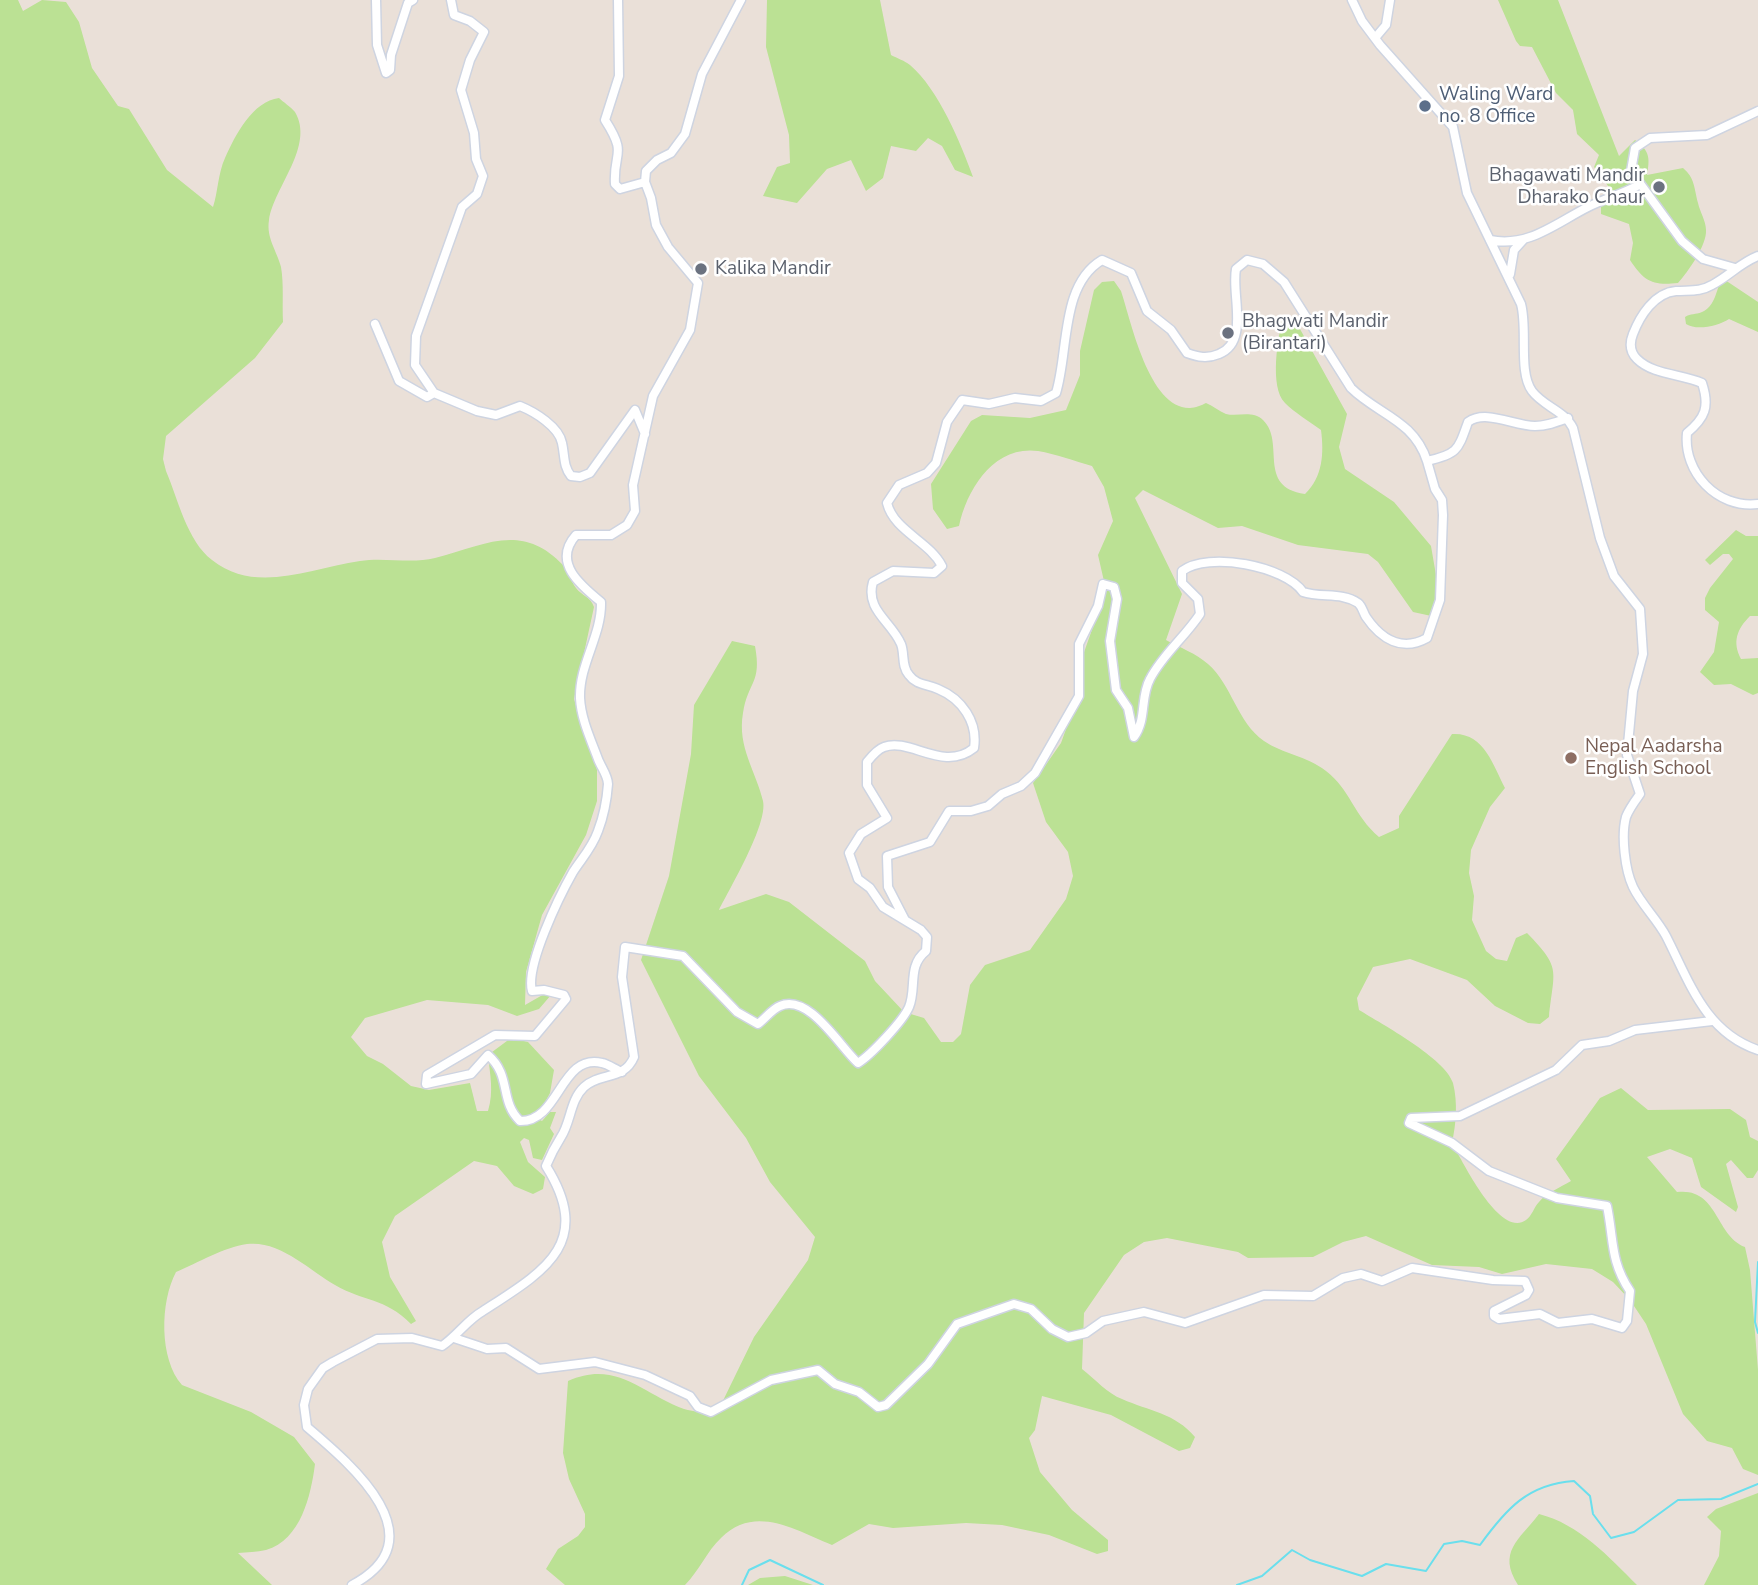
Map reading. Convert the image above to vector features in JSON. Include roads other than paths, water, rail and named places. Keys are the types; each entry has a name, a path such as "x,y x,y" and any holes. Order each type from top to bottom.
{"street":[{"path":"376,0 377,46 386,74 390,71 391,55 408,3 413,0"},
{"path":"451,0 454,15 470,21 484,32 470,60 461,90 483,176 477,194 461,207 416,336 415,366 434,393 477,411 496,415 520,406 535,412 562,439 565,469 571,476 580,477 590,473 635,410 645,435"},
{"path":"611,0 617,15"},
{"path":"618,0 619,76 605,120 618,142 620,159 614,173 615,184 620,189 626,189 645,182"},
{"path":"622,1072 604,1063 588,1062 570,1073 543,1115 531,1121 520,1121 511,1112 500,1066 488,1055 471,1074 426,1084 427,1075 495,1035 535,1036 566,999 564,995 544,990 532,991 529,979 539,945 559,901 575,869 586,859 598,832 608,784 584,722 580,703 582,668 592,653 593,635 603,616 601,602 573,577 566,561 569,543 576,535 611,535 626,525 635,511 633,485 653,396 690,330 698,283 668,247 656,225 645,182 646,171 657,160 671,153 685,134 702,75 741,0"},
{"path":"1352,0 1376,38 1452,127 1467,193 1510,277 1526,320 1527,383 1533,393 1568,418 1578,440 1600,538 1614,576 1640,610 1643,654 1633,691 1627,755 1640,794 1626,817 1629,875 1634,889 1666,935 1696,999 1712,1021 1723,1032 1758,1051"},
{"path":"1376,38 1386,25 1390,0"},
{"path":"1735,268 1694,254 1639,185 1631,171 1631,159 1635,148 1650,138 1707,135 1758,111"},
{"path":"1490,240 1503,242 1525,238 1554,228 1588,208 1639,185"},
{"path":"1510,277 1514,250 1525,238"},
{"path":"1758,256 1711,285 1691,292 1667,293 1652,303 1639,319 1631,340 1631,351 1639,361 1651,368 1702,383 1706,403 1703,419 1687,433 1685,450 1700,482 1718,494 1749,505 1758,504"},
{"path":"352,1585 370,1575 386,1557 390,1548 389,1534 380,1502 340,1455 307,1427 304,1405 308,1389 323,1368 377,1339 412,1338 442,1346 481,1311 525,1286 553,1256 565,1234 562,1192 546,1166 552,1147 561,1138 570,1111 584,1087 622,1072 630,1066 635,1049 622,978 625,947 683,956 737,1012 758,1024 780,1006 793,1004 811,1012 858,1063 869,1057 909,1009 910,982 920,955 926,951 927,937 883,907 870,888 858,879 849,853 861,834 887,818 867,785 867,762 883,747 900,746 940,756 964,756 974,748 976,732 975,724 950,694 917,683 908,675 902,645 873,602 873,582 885,572 934,573 942,566 935,552 892,517 887,503 899,485 927,473 936,463 947,422 962,400 989,404 1015,398 1041,401 1056,393 1070,304 1089,268 1102,260 1131,273 1147,311 1171,330 1187,353 1209,358 1226,351 1236,335 1236,269 1247,260 1263,264 1284,282 1351,388 1365,402 1397,417 1424,451 1435,489 1442,500 1443,515 1440,600 1427,638 1416,644 1395,644 1379,633 1361,604 1345,597 1303,592 1297,584 1261,566 1215,561 1190,565 1182,571 1182,583 1198,598 1200,614 1177,639 1148,682 1142,723 1134,737 1128,708 1116,690 1110,641 1117,599 1114,587 1103,584 1098,606 1079,644 1079,696 1035,773 1021,786 1002,794 988,806 971,811 949,811 930,842 887,856 888,887 905,920"},
{"path":"375,324 399,381 427,397 434,393"},
{"path":"1427,461 1451,453 1463,442 1468,422 1472,419 1482,417 1533,426 1568,418"},
{"path":"454,1338 487,1349 506,1348 539,1369 595,1362 645,1375 690,1396 698,1407 712,1412 771,1380 818,1370 835,1384 859,1392 878,1408 886,1405 928,1364 957,1324 1014,1304 1031,1309 1052,1329 1068,1337 1086,1333 1103,1321 1144,1312 1185,1324 1253,1298 1275,1294 1313,1296 1343,1278 1361,1274 1382,1281 1412,1268 1493,1280 1525,1281 1529,1290 1526,1295 1494,1311 1494,1316 1499,1319 1540,1314 1558,1324 1592,1319 1622,1328 1627,1321 1630,1291 1621,1281 1613,1257 1607,1206 1557,1198 1489,1171 1452,1143 1409,1123 1411,1118 1460,1116 1556,1070 1583,1045 1609,1041 1635,1030 1712,1021"}],"waterway":[{"path":"1758,1262 1755,1322 1758,1333"},
{"path":"1237,1585 1262,1576 1292,1550 1310,1560 1362,1576 1386,1564 1426,1571 1444,1544 1462,1541 1480,1545 1499,1520 1520,1501 1531,1493 1558,1483 1574,1481 1590,1496 1593,1514 1611,1538 1634,1532 1678,1500 1721,1499 1758,1484"},
{"path":"742,1585 749,1570 770,1560 823,1585"}],"place":[{"name":"Waling Ward no. 8 Office","path":"1425,106"},
{"name":"Bhagawati Mandir Dharako Chaur","path":"1659,187"},
{"name":"Kalika Mandir","path":"701,269"},
{"name":"Bhagwati Mandir (Birantari)","path":"1228,333"},
{"name":"Nepal Aadarsha English School","path":"1571,758"}]}
